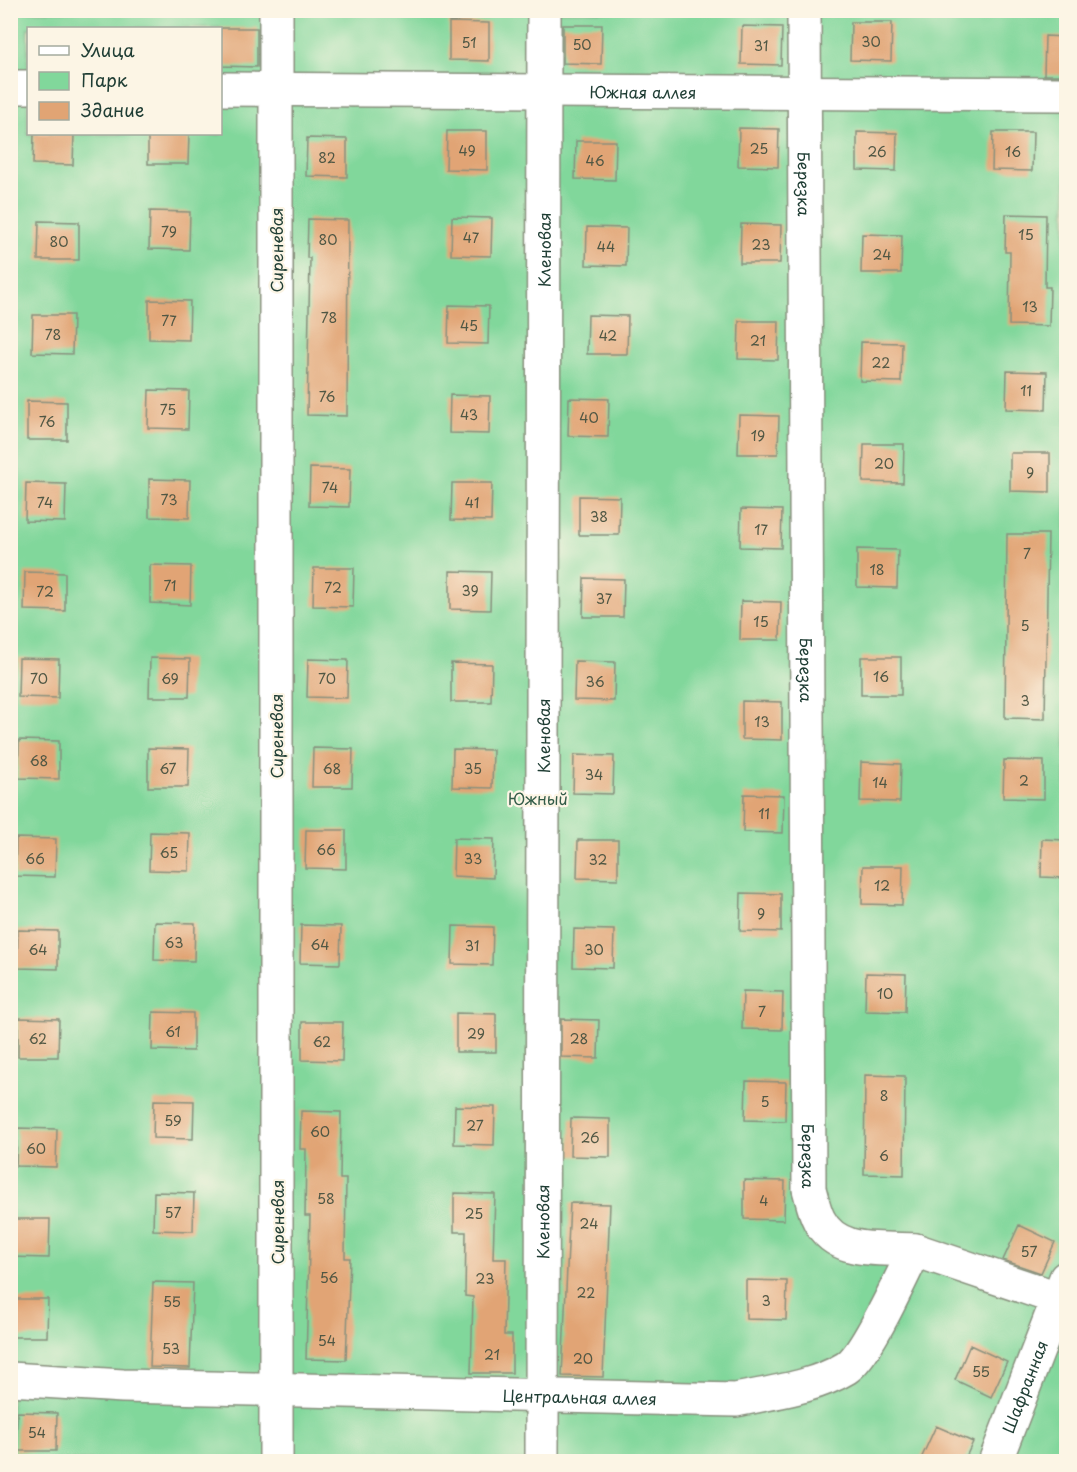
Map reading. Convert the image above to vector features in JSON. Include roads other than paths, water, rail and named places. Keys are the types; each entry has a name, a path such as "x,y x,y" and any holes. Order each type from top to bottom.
{"street":[{"name":"Сиреневая","path":"276,10 276,1461"},
{"name":"Кленовая","path":"542,1461 544,10"},
{"name":"Березка","path":"804,10 809,1189 819,1221 835,1239 857,1248 879,1246 915,1250"},
{"path":"10,87 27,87"},
{"name":"Южная аллея","path":"222,89 1066,94"},
{"path":"915,1250 1064,1292"},
{"name":"Центральная аллея","path":"10,1379 123,1386 735,1400 805,1386 848,1367 868,1341 915,1250"},
{"name":"Шафранная","path":"995,1461 1064,1292"}],"park label":[{"name":"Южный","path":"538,798"}]}
